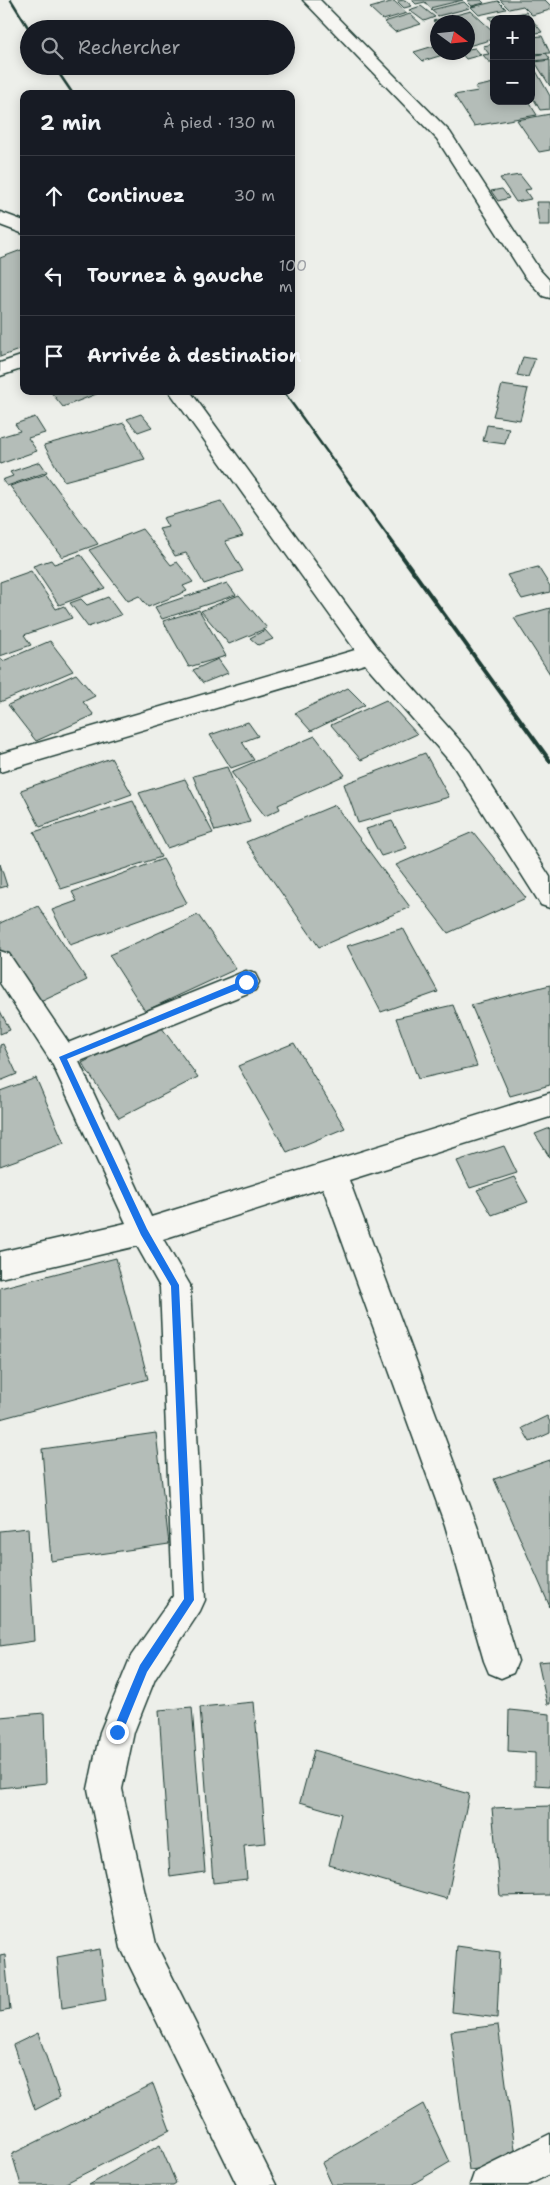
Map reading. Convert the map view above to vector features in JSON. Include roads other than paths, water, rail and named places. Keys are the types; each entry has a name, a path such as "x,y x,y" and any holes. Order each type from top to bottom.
{"street":[{"path":"311,0 444,136 532,272 550,292"},
{"path":"0,218 20,226"},
{"path":"0,370 20,362"},
{"path":"182,395 370,654 461,758 550,898"},
{"path":"0,763 370,654"},
{"path":"0,961 63,1057 144,1232 175,1285 189,1600 144,1668 117,1732 105,1789 139,1948 257,2185"},
{"path":"63,1057 246,982"},
{"path":"0,1265 144,1232 550,1105"},
{"path":"332,1173 461,1525 501,1661"},
{"path":"489,2185 550,2153"}],"railway":[{"path":"11,0 23,20"},
{"path":"60,75 70,90"},
{"path":"286,395 390,539"},
{"path":"389,538 550,761"}]}
